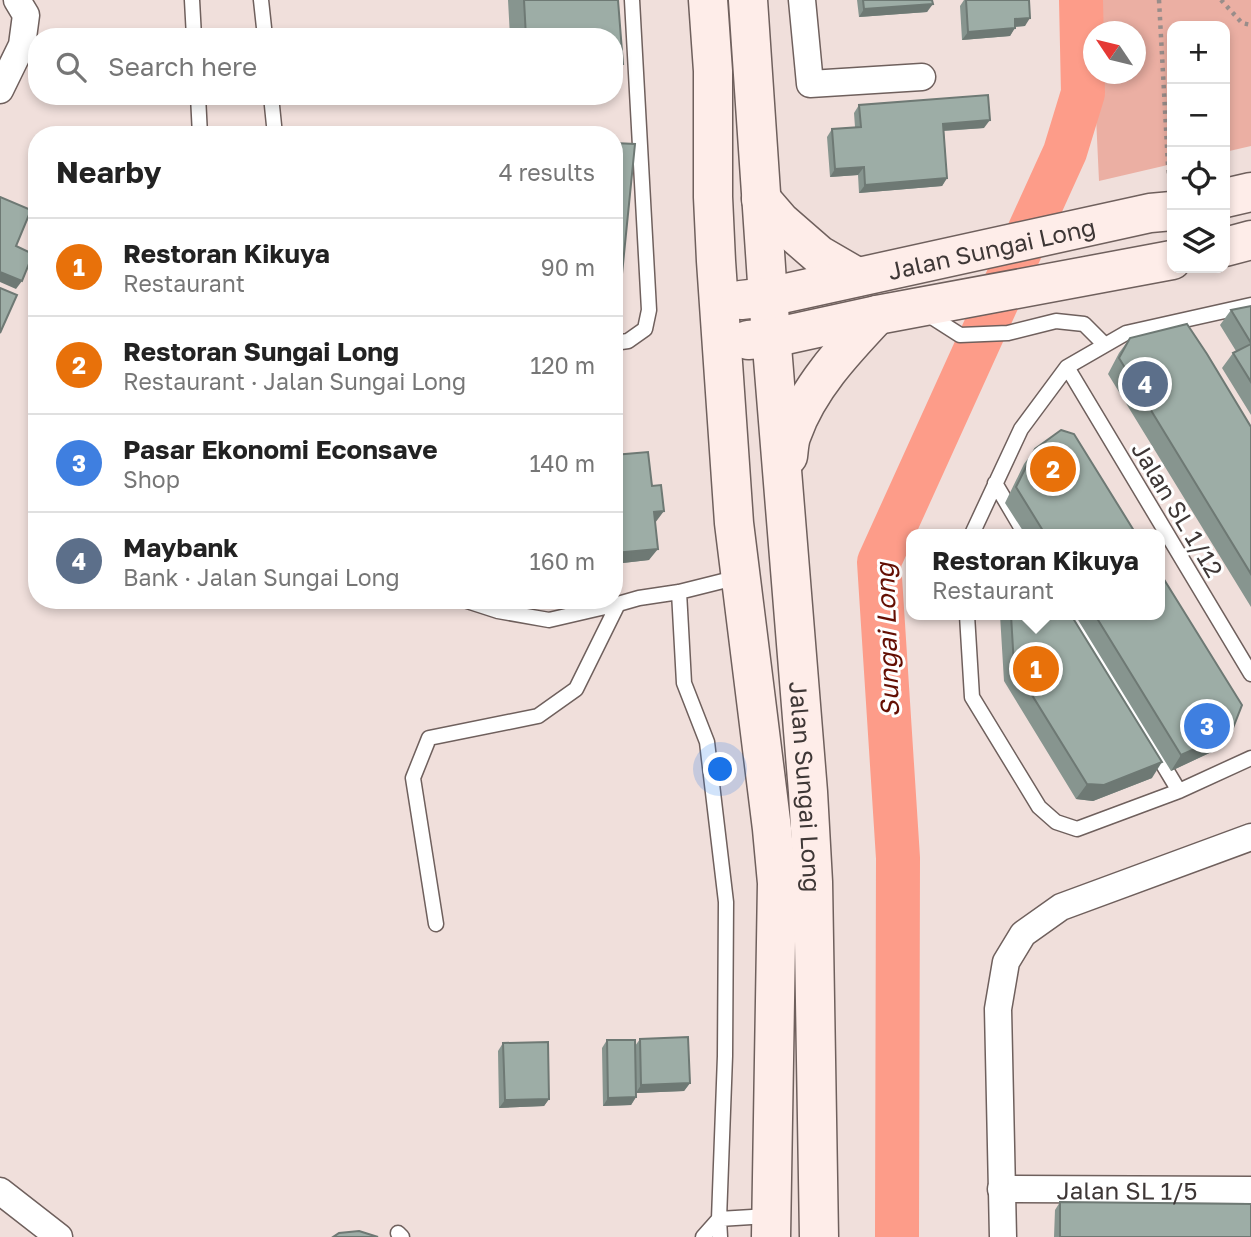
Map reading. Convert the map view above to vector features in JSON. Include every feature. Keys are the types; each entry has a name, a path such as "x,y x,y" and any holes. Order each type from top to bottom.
{"street":[{"path":"0,90 22,45 26,15 17,0"},
{"name":"Jalan Sungai Long","path":"708,0 713,71 713,197 734,523 772,829 795,882 819,1237"},
{"name":"Jalan Sungai Long","path":"748,0 768,297 808,792 795,882 771,1227"},
{"path":"802,0 810,84 922,77"},
{"path":"1230,197 1251,192"},
{"path":"761,199 780,221 819,255 857,277"},
{"name":"Jalan Sungai Long","path":"719,302 768,297 1150,213 1167,202"},
{"path":"1230,246 1251,240"},
{"name":"Jalan Sungai Long","path":"722,343 772,338 917,308 962,317 1004,293 1167,261"},
{"path":"784,480 791,435 813,391 842,352 877,315"},
{"path":"1003,1237 998,1009 1006,962 1023,934 1061,907 1251,837"},
{"name":"Jalan SL 1/5","path":"1002,1189 1251,1190"},
{"path":"0,1191 50,1234"}],"lane":[{"path":"192,0 194,28"},
{"path":"261,0 264,28"},
{"path":"623,342 645,330 649,310 632,0"},
{"path":"198,105 200,126"},
{"path":"272,105 274,126"},
{"path":"974,529 1021,429 1067,367 1126,333 1186,325 1251,305"},
{"path":"962,317 1008,333 1056,321 1084,324 1105,345"},
{"name":"Jalan SL 1/12","path":"1067,367 1164,529"},
{"path":"995,483 1022,529"},
{"name":"Jalan SL 1/12","path":"1165,531 1251,674"},
{"path":"623,603 741,577"},
{"path":"679,592 684,683 708,742 726,902 720,1237"},
{"path":"492,609 549,620 572,609"},
{"path":"436,925 413,778 429,738 538,716 576,689 616,609"},
{"path":"967,620 972,697 1039,807 1056,822 1077,829 1179,791 1251,758"},
{"path":"1076,620 1179,791"},
{"path":"719,1219 771,1227"},
{"path":"703,1237 719,1219"}],"path":[{"path":"1159,0 1167,147"},
{"path":"1221,0 1242,23 1251,24"}],"shaded area":[{"path":"1091,0 1251,0 1251,146 1230,151 1230,21 1167,21 1167,165 1099,181 1094,84 1146,84 1146,21 1092,21"}],"building":[{"path":"524,0 618,0 620,28 526,28"},
{"path":"863,0 932,0 933,4 864,9"},
{"path":"966,0 1029,0 1030,18 1015,19 1015,28 968,32"},
{"path":"988,95 990,120 943,124 947,178 865,185 864,167 835,169 832,129 861,127 859,105"},
{"path":"623,143 635,144 623,264"},
{"path":"0,197 28,209 28,217 16,246 28,252 28,266 22,281 0,272"},
{"path":"0,288 17,295 0,333"},
{"path":"1251,306 1251,343 1231,310"},
{"path":"1187,324 1251,427 1251,574 1119,358 1130,338"},
{"path":"1251,344 1251,382 1233,353"},
{"path":"1061,430 1074,434 1133,529 1042,529 1016,487 1035,449"},
{"path":"648,452 652,486 661,485 664,511 654,512 658,549 623,552 623,454"},
{"path":"1165,581 1242,705 1231,733 1181,755 1098,620 1165,620"},
{"path":"1011,620 1074,620 1162,762 1104,785 1087,784 1014,666"},
{"path":"688,1037 690,1083 641,1085 640,1039"},
{"path":"607,1040 635,1040 636,1097 608,1098"},
{"path":"548,1042 549,1099 505,1100 503,1043"},
{"path":"1060,1202 1251,1204 1251,1237 1060,1237"},
{"path":"359,1231 378,1237 333,1237 339,1233"}],"waterway":[{"name":"Sungai Long","path":"897,1237 898,858 879,562 1065,152 1083,93 1081,0"}],"place":[{"name":"Maybank","path":"1145,384"},
{"name":"Restoran Sungai Long","path":"1053,469"},
{"name":"Restoran Kikuya","path":"1036,669"},
{"name":"Pasar Ekonomi Econsave","path":"1207,726"}]}
